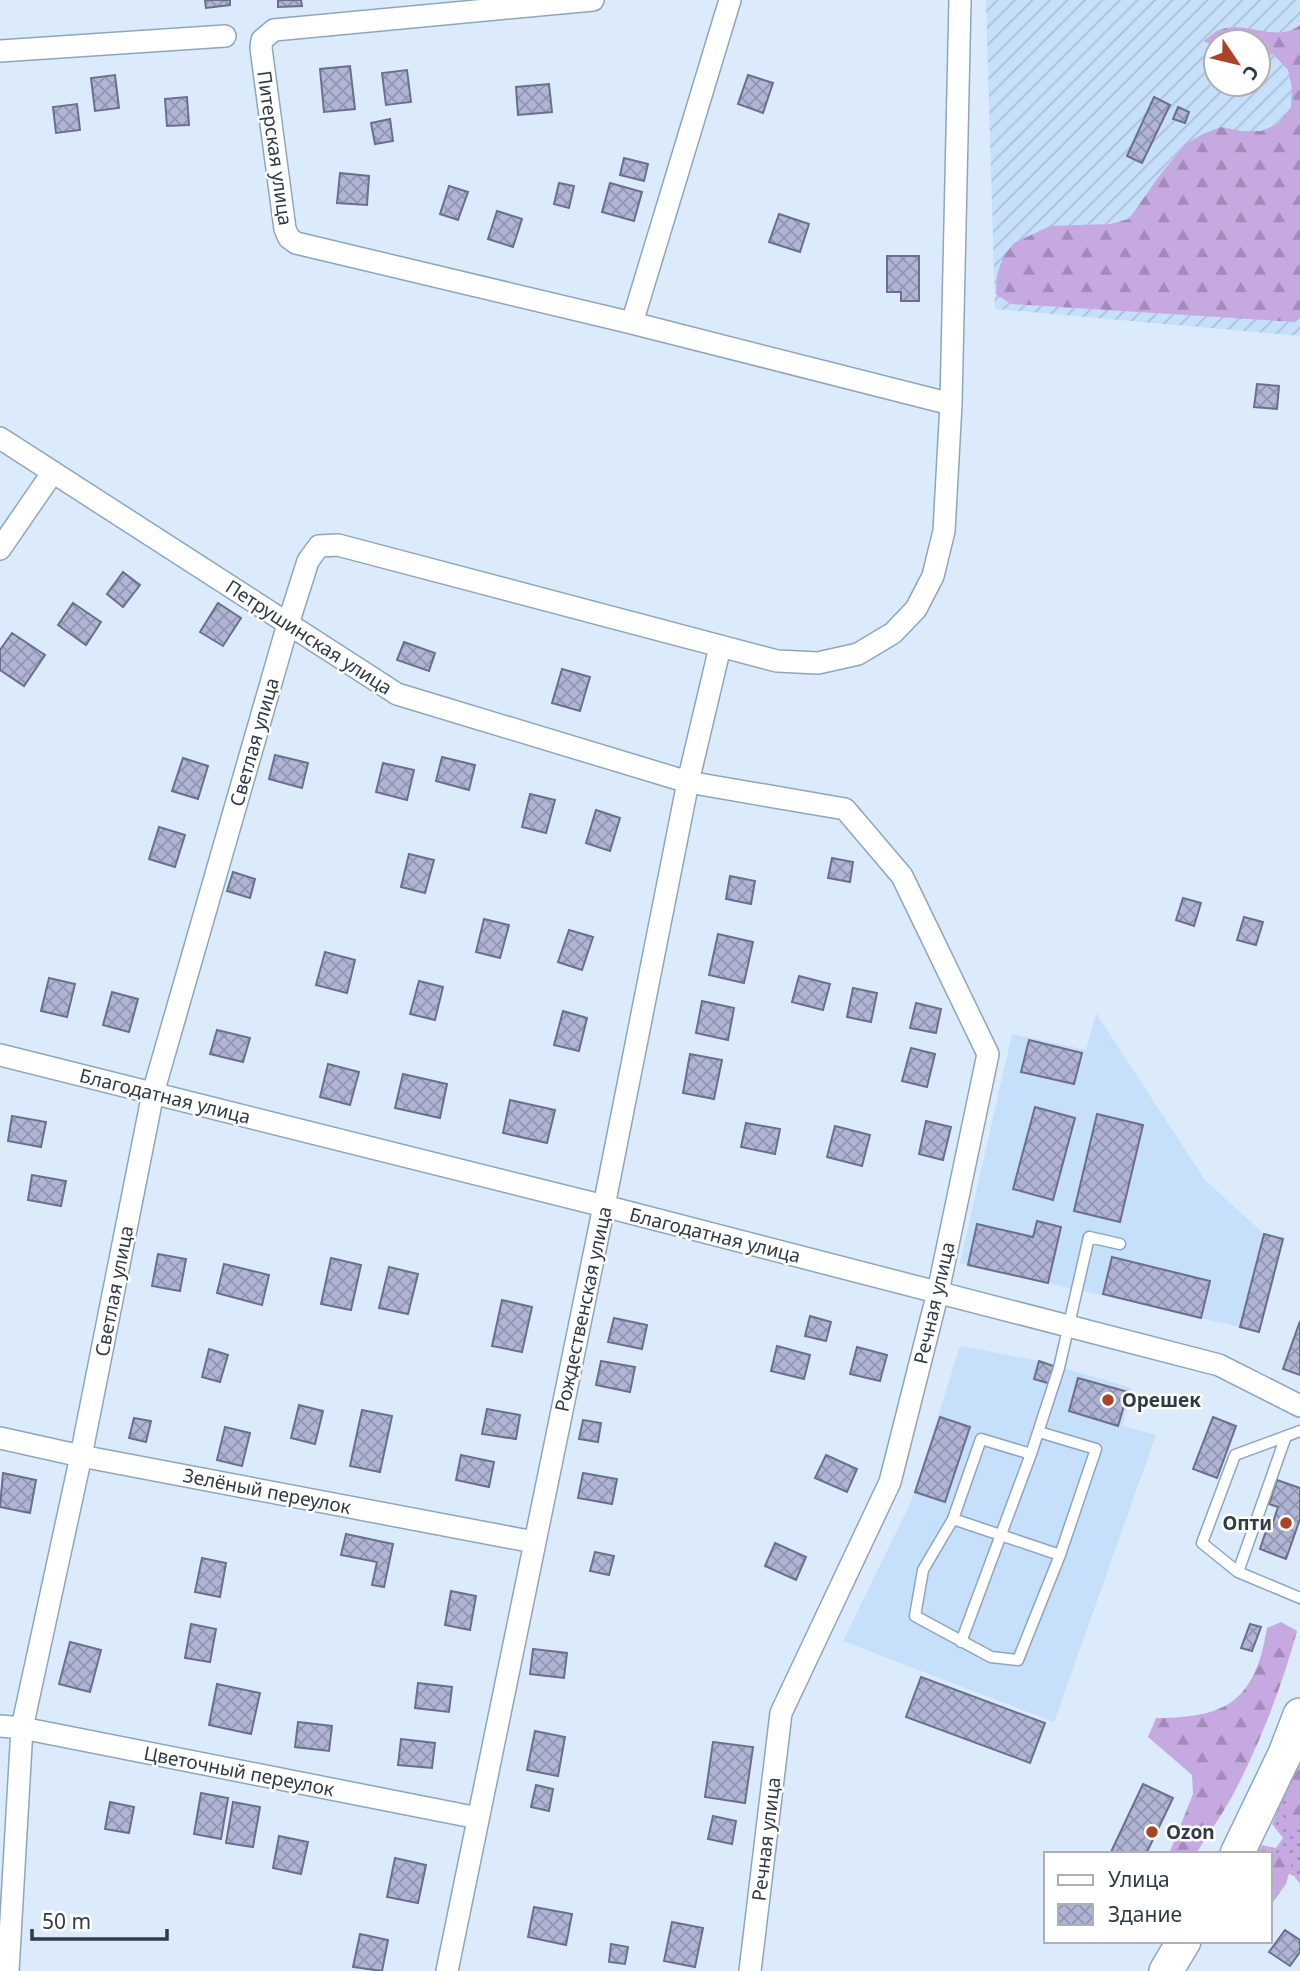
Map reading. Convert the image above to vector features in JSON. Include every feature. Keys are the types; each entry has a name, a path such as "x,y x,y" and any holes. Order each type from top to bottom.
{"main road":[{"path":"1238,1852 1285,1754 1300,1715"},
{"path":"1166,1971 1183,1943"}],"street":[{"name":"Питерская улица","path":"593,0 274,30 262,40 262,56 285,229 289,238 296,243 632,323"},
{"path":"730,0 632,323 951,404"},
{"path":"720,647 777,661 818,663 858,654 893,633 916,609 933,576 944,531 951,404 960,0"},
{"path":"0,51 225,36"},
{"name":"Петрушинская улица","path":"0,438 397,694 688,782"},
{"path":"0,549 53,472"},
{"name":"Светлая улица","path":"8,1971 22,1728 81,1456 153,1093 308,561 319,546 338,545 720,647"},
{"name":"Рождественская улица","path":"447,1971 688,782 720,647"},
{"name":"Речная улица","path":"688,782 845,809 902,876 988,1054 937,1292 890,1482 780,1713 750,1971"},
{"name":"Благодатная улица","path":"0,1055 604,1206 1219,1365 1300,1406"},
{"name":"Зелёный переулок","path":"0,1438 81,1456 534,1542"},
{"name":"Цветочный переулок","path":"0,1726 22,1728 478,1818"}],"lane":[{"path":"961,1642 1039,1432 1070,1327 1089,1237 1120,1244"},
{"path":"1300,1431 1235,1455 1202,1543 1238,1572 1300,1598"},
{"path":"1031,1454 981,1439 953,1519 923,1570 915,1616 991,1657 1018,1660 1060,1555 1096,1450 1039,1432"},
{"path":"1238,1572 1286,1436"},
{"path":"953,1519 1060,1555"}],"shaded area":[{"path":"986,0 1300,0 1300,336 995,309"},
{"path":"1096,1013 1205,1180 1264,1234 1240,1327 960,1263 1012,1034 1086,1050"},
{"path":"960,1346 1039,1361 1132,1388 1122,1426 1156,1435 1054,1722 843,1641 911,1502"}],"green space":[{"path":"1300,25 1300,318 1295,322 1011,304 996,294 997,275 1003,257 1014,243 1050,226 1110,224 1129,219 1162,172 1186,144 1221,127 1261,131 1278,124 1291,107 1292,88 1288,70 1272,55 1272,32 1290,30"},
{"path":"1281,1622 1297,1631 1271,1712 1227,1805 1197,1852 1170,1852 1193,1794 1192,1775 1148,1737 1156,1718 1202,1714 1220,1709 1234,1700 1246,1688 1255,1672 1267,1628"},
{"path":"1300,1757 1300,1884 1294,1876 1272,1867 1272,1852 1257,1852 1262,1845 1276,1848 1283,1838 1272,1824"},
{"path":"1300,1763 1300,1830 1286,1824 1291,1784"},
{"path":"1279,1853 1293,1859 1286,1884 1272,1903 1272,1854"}],"building":[{"path":"205,0 230,0 230,5 206,8"},
{"path":"278,0 301,0 302,6 278,7"},
{"path":"350,66 355,109 324,112 320,69"},
{"path":"407,70 411,102 386,105 382,73"},
{"path":"115,75 119,108 95,111 91,78"},
{"path":"748,75 773,83 763,113 738,104"},
{"path":"549,84 552,112 518,115 516,87"},
{"path":"187,97 189,125 167,126 165,99"},
{"path":"1154,97 1170,105 1142,163 1127,156"},
{"path":"77,104 80,130 56,133 53,107"},
{"path":"1178,107 1189,112 1185,123 1173,119"},
{"path":"390,119 393,141 375,144 371,123"},
{"path":"624,158 648,164 644,181 620,175"},
{"path":"340,173 369,176 367,205 337,203"},
{"path":"559,183 574,186 569,208 554,204"},
{"path":"610,183 642,192 634,221 602,212"},
{"path":"449,186 468,192 458,220 440,214"},
{"path":"497,211 522,219 513,247 488,239"},
{"path":"779,214 809,224 800,252 769,242"},
{"path":"887,256 919,256 919,301 901,301 901,292 887,292"},
{"path":"1257,384 1279,386 1277,409 1254,407"},
{"path":"123,572 140,585 123,607 107,594"},
{"path":"73,603 101,622 86,645 58,625"},
{"path":"218,603 241,618 223,646 200,632"},
{"path":"12,633 45,655 24,686 0,670 0,650"},
{"path":"404,642 435,653 429,671 397,660"},
{"path":"562,669 590,677 580,711 552,703"},
{"path":"275,755 308,763 302,788 269,779"},
{"path":"442,757 475,765 469,790 436,781"},
{"path":"183,758 208,766 198,799 172,791"},
{"path":"383,763 414,770 407,800 376,792"},
{"path":"530,794 555,800 546,833 522,827"},
{"path":"596,810 620,818 610,851 586,843"},
{"path":"159,827 185,835 175,867 149,859"},
{"path":"409,854 434,860 425,893 401,887"},
{"path":"832,858 853,862 850,882 828,878"},
{"path":"233,872 255,879 250,898 227,891"},
{"path":"730,876 755,881 751,904 726,899"},
{"path":"1183,898 1201,903 1194,926 1176,920"},
{"path":"1244,917 1263,922 1256,945 1237,940"},
{"path":"484,919 509,925 500,958 476,952"},
{"path":"569,930 593,937 582,970 558,962"},
{"path":"718,934 753,942 744,983 709,975"},
{"path":"325,952 355,960 347,993 316,985"},
{"path":"799,976 830,984 823,1010 792,1002"},
{"path":"49,978 75,984 67,1017 41,1011"},
{"path":"419,981 443,987 435,1020 410,1014"},
{"path":"853,988 877,993 871,1022 847,1017"},
{"path":"112,992 138,999 129,1032 103,1025"},
{"path":"702,1001 734,1008 728,1040 696,1033"},
{"path":"916,1003 941,1009 936,1033 910,1028"},
{"path":"563,1011 587,1018 579,1051 554,1045"},
{"path":"217,1030 250,1038 243,1062 210,1054"},
{"path":"1029,1040 1082,1053 1074,1084 1021,1072"},
{"path":"911,1048 935,1054 927,1087 902,1081"},
{"path":"690,1054 722,1060 714,1099 683,1093"},
{"path":"328,1064 359,1072 350,1105 320,1097"},
{"path":"403,1074 447,1084 440,1118 395,1108"},
{"path":"510,1100 555,1110 547,1143 503,1133"},
{"path":"1035,1107 1075,1118 1053,1200 1013,1189"},
{"path":"1097,1114 1143,1125 1120,1222 1074,1211"},
{"path":"12,1116 46,1122 41,1147 8,1141"},
{"path":"926,1121 951,1127 943,1160 919,1154"},
{"path":"746,1123 780,1129 775,1154 741,1147"},
{"path":"835,1126 870,1135 862,1166 827,1157"},
{"path":"32,1175 66,1181 61,1206 28,1200"},
{"path":"1037,1221 1061,1227 1048,1283 968,1265 977,1224 1033,1237"},
{"path":"1264,1234 1283,1239 1259,1332 1240,1327"},
{"path":"158,1254 186,1259 180,1291 152,1286"},
{"path":"1112,1257 1210,1281 1201,1318 1103,1294"},
{"path":"331,1258 361,1265 351,1310 321,1304"},
{"path":"224,1264 269,1275 262,1305 217,1293"},
{"path":"389,1267 418,1274 408,1314 379,1308"},
{"path":"502,1300 532,1307 522,1352 492,1346"},
{"path":"810,1316 831,1322 826,1341 805,1336"},
{"path":"614,1318 647,1325 642,1349 608,1342"},
{"path":"1300,1321 1300,1375 1283,1369"},
{"path":"777,1346 810,1355 804,1379 771,1371"},
{"path":"857,1347 887,1355 880,1381 850,1374"},
{"path":"209,1349 228,1355 220,1382 202,1377"},
{"path":"601,1361 635,1367 630,1392 596,1385"},
{"path":"1039,1361 1056,1367 1051,1384 1034,1379"},
{"path":"1078,1378 1128,1392 1118,1426 1069,1411"},
{"path":"299,1405 323,1411 315,1444 291,1438"},
{"path":"487,1409 520,1415 516,1439 482,1434"},
{"path":"362,1410 392,1416 380,1472 350,1466"},
{"path":"940,1417 970,1427 945,1502 915,1492"},
{"path":"1213,1417 1236,1426 1217,1478 1193,1469"},
{"path":"134,1418 151,1421 146,1442 129,1438"},
{"path":"583,1420 601,1423 598,1442 579,1439"},
{"path":"225,1427 250,1433 242,1466 217,1460"},
{"path":"461,1455 494,1462 489,1487 456,1480"},
{"path":"826,1455 857,1469 847,1492 815,1478"},
{"path":"3,1473 36,1480 30,1513 0,1507"},
{"path":"583,1473 617,1479 612,1504 578,1498"},
{"name":"Опти","path":"1277,1480 1300,1488 1300,1519 1286,1559 1260,1549 1267,1528 1271,1529 1278,1507 1269,1504"},
{"path":"346,1534 393,1544 384,1587 372,1585 377,1562 341,1555"},
{"path":"775,1543 806,1557 796,1580 765,1566"},
{"path":"595,1552 614,1556 609,1575 590,1571"},
{"path":"202,1558 226,1563 220,1597 195,1592"},
{"path":"451,1591 476,1596 470,1630 445,1625"},
{"path":"191,1624 216,1629 210,1662 185,1658"},
{"path":"1250,1624 1261,1627 1252,1651 1241,1648"},
{"path":"70,1642 101,1650 90,1692 59,1684"},
{"path":"533,1649 567,1653 564,1678 530,1674"},
{"path":"921,1677 1045,1723 1030,1763 906,1717"},
{"path":"418,1683 452,1687 449,1712 415,1708"},
{"path":"217,1684 260,1693 251,1734 209,1725"},
{"path":"298,1722 332,1726 329,1751 295,1747"},
{"path":"535,1731 565,1737 558,1776 527,1770"},
{"path":"401,1739 435,1743 432,1768 398,1765"},
{"path":"713,1742 753,1747 745,1803 705,1797"},
{"path":"1143,1784 1173,1798 1147,1852 1111,1852"},
{"path":"536,1785 553,1789 549,1811 531,1807"},
{"path":"201,1793 228,1798 221,1839 194,1834"},
{"path":"110,1802 134,1807 129,1833 105,1829"},
{"path":"233,1802 260,1807 253,1847 226,1843"},
{"path":"713,1816 736,1821 732,1844 708,1839"},
{"path":"279,1836 308,1842 301,1874 273,1868"},
{"path":"395,1858 426,1865 418,1903 387,1897"},
{"path":"534,1907 572,1914 566,1945 528,1937"},
{"path":"672,1922 703,1928 695,1967 664,1961"},
{"path":"1285,1930 1300,1940 1300,1952 1290,1966 1269,1952"},
{"path":"360,1934 388,1940 382,1971 353,1967"},
{"path":"611,1944 628,1947 625,1964 609,1962"}],"place":[{"name":"Орешек","path":"1108,1400"},
{"name":"Опти","path":"1286,1523"},
{"name":"Ozon","path":"1152,1832"}]}
